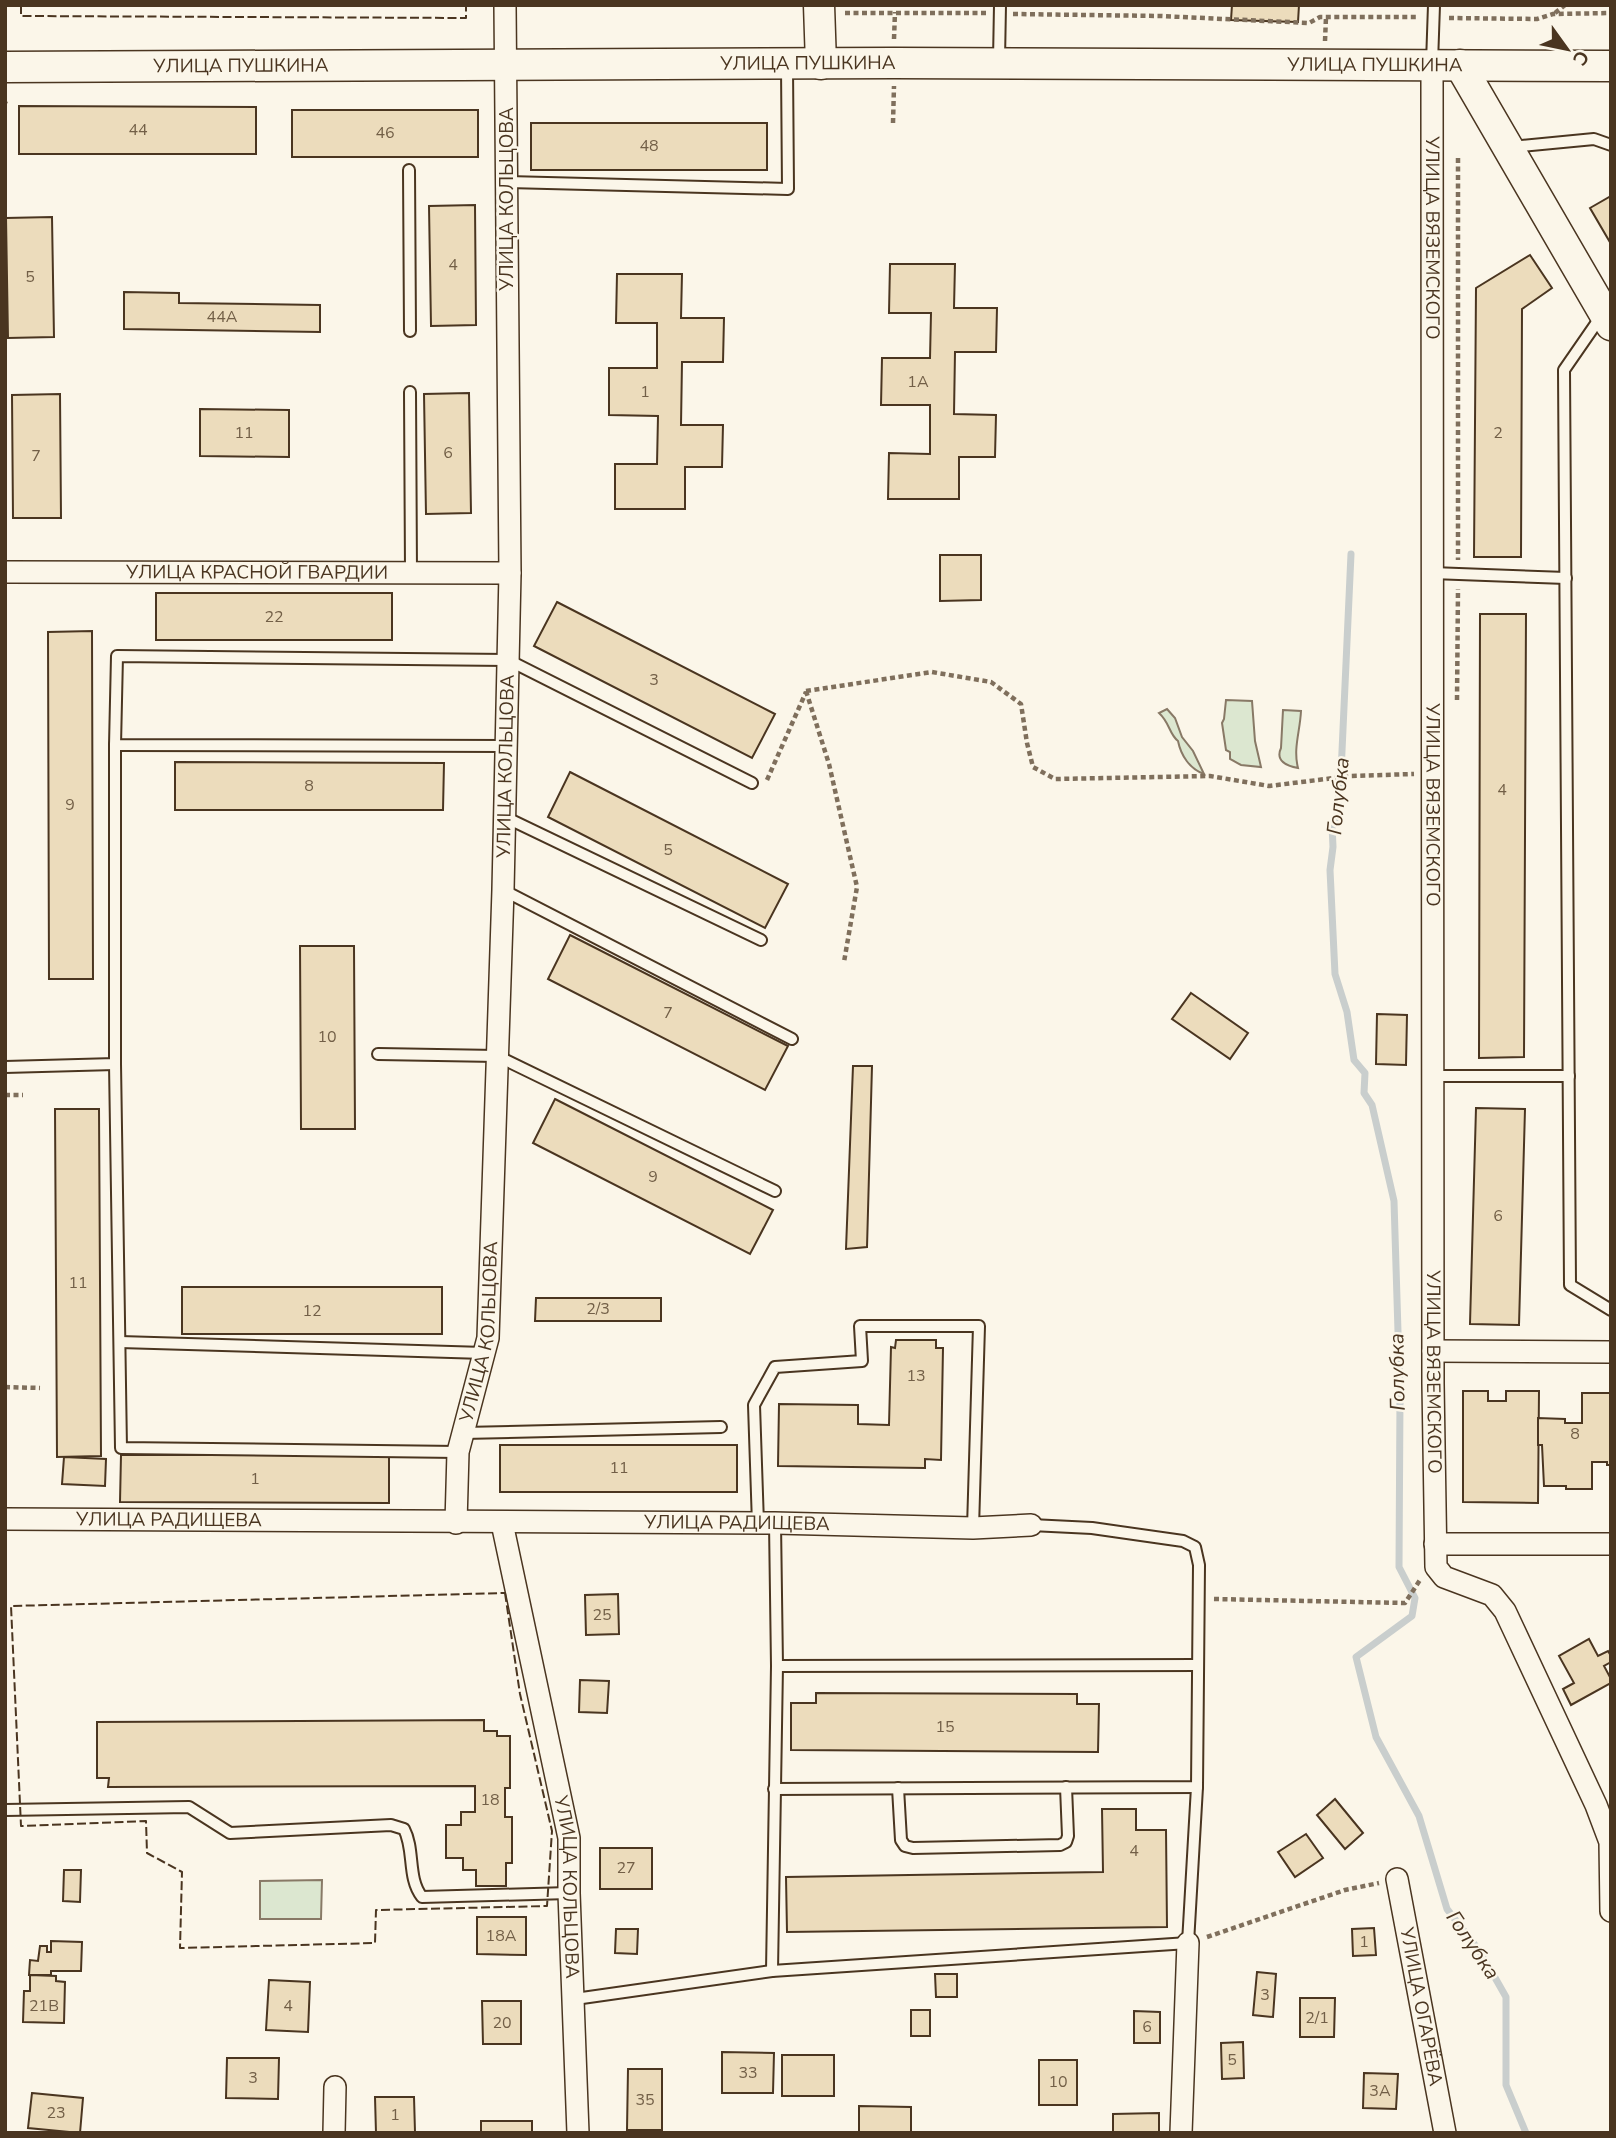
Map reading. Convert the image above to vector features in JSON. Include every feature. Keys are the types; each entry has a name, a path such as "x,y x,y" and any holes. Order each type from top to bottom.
{"main road":[{"path":"819,9 821,64"},
{"name":"УЛИЦА ПУШКИНА","path":"5,66 999,63 1611,66"},
{"path":"1446,65 1509,148 1607,319"}],"street":[{"name":"УЛИЦА КОЛЬЦОВА","path":"456,1523 461,1443 488,1338 503,890 510,573 505,5"},
{"name":"УЛИЦА ВЯЗЕМСКОГО","path":"1446,65 1432,573 1433,1351 1436,1567 1444,1577 1492,1595 1505,1611 1596,1805 1610,1842 1611,1911"},
{"name":"УЛИЦА КРАСНОЙ ГВАРДИИ","path":"5,572 510,573"},
{"path":"1433,1351 1611,1352"},
{"name":"УЛИЦА РАДИЩЕВА","path":"5,1519 973,1528 1031,1525"},
{"name":"УЛИЦА КОЛЬЦОВА","path":"502,1523 569,1838 579,2133"},
{"path":"1435,1544 1611,1544"},
{"name":"УЛИЦА ОГАРЁВА","path":"1397,1879 1446,2133"},
{"path":"1181,2133 1188,1943"},
{"path":"334,2133 335,2087"}],"lane":[{"path":"1434,5 1433,17 1446,65"},
{"path":"999,63 1000,9"},
{"path":"507,182 788,189 788,64"},
{"path":"1509,148 1594,139 1611,145"},
{"path":"409,170 411,331"},
{"path":"1607,319 1564,370 1570,1285 1611,1310"},
{"path":"410,392 411,572"},
{"path":"1432,573 1566,578"},
{"path":"721,1427 461,1443 121,1448 115,1064 117,656 508,660 752,783"},
{"path":"115,745 506,747"},
{"path":"505,817 761,940"},
{"path":"503,890 792,1039"},
{"path":"378,1054 497,1056 775,1191"},
{"path":"5,1068 115,1064"},
{"path":"1433,1076 1569,1076"},
{"path":"772,1971 777,1666 754,1405 775,1367 862,1361 860,1326 979,1326 973,1528"},
{"path":"120,1342 484,1353"},
{"name":"УЛИЦА РАДИЩЕВА","path":"1031,1525 1092,1528 1182,1541 1195,1547 1199,1564 1197,1598"},
{"path":"575,1999 772,1971 1188,1943 1197,1787 1197,1598"},
{"path":"777,1666 1197,1665"},
{"path":"898,1788 901,1840 905,1846 913,1848 1060,1845 1066,1842 1068,1836 1066,1787"},
{"path":"774,1789 1197,1787"},
{"path":"5,1810 189,1807 230,1833 391,1825 404,1829 409,1840 415,1888 422,1897 569,1893"}],"path":[{"path":"1553,14 1565,5"},
{"path":"819,9 1000,9 1309,23 1320,17 1537,19 1553,14 1611,13"},
{"path":"806,691 932,672 991,682 1021,704 1033,767 1055,779 1210,775 1269,786 1350,776 1433,773"},
{"path":"761,791 806,691"},
{"path":"806,691 829,764 857,887 844,962"},
{"path":"5,1095 23,1095"},
{"path":"5,1387 40,1388"},
{"path":"1197,1598 1405,1603 1416,1587"},
{"path":"1188,1943 1345,1890 1397,1879"}],"green space":[{"path":"1226,700 1252,701 1255,741 1261,767 1241,765 1230,759 1222,723"},
{"path":"1167,709 1175,718 1182,737 1193,751 1204,774 1194,769 1181,752 1178,741 1159,713"},
{"path":"1283,710 1301,711 1296,747 1298,768 1281,760"},
{"path":"322,1880 321,1919 260,1919 260,1881"}],"building":[{"path":"1232,5 1299,5 1298,22 1231,20"},
{"path":"19,106 256,107 256,154 19,154"},
{"path":"292,110 478,110 478,157 292,157"},
{"path":"531,123 767,123 767,170 531,170"},
{"path":"1611,196 1611,244 1590,208"},
{"path":"475,205 476,325 431,326 429,206"},
{"path":"52,217 54,337 8,338 6,218"},
{"path":"1530,255 1552,288 1522,309 1521,557 1474,557 1476,288"},
{"path":"890,264 955,264 954,308 997,308 996,352 955,352 954,414 996,415 995,457 959,457 959,499 888,499 889,453 930,454 930,405 881,405 882,358 930,358 931,313 889,313"},
{"path":"617,274 682,274 681,318 724,318 723,362 682,362 681,425 723,425 722,467 685,467 685,509 615,509 615,464 657,464 658,416 609,415 609,368 657,368 657,323 616,323"},
{"path":"124,292 179,293 179,303 320,305 320,332 124,329"},
{"path":"469,393 471,513 426,514 424,394"},
{"path":"60,394 61,518 13,518 12,395"},
{"path":"200,409 289,410 289,457 200,456"},
{"path":"940,555 981,555 981,600 940,601"},
{"path":"156,593 392,593 392,640 156,640"},
{"path":"557,602 775,714 752,758 534,646"},
{"path":"1480,614 1526,614 1524,1057 1479,1058"},
{"path":"92,631 93,979 49,979 48,632"},
{"path":"175,762 444,763 443,810 175,810"},
{"path":"570,772 788,884 765,928 548,817"},
{"path":"570,935 788,1046 765,1090 548,979"},
{"path":"300,946 354,946 355,1129 301,1129"},
{"path":"1191,993 1248,1033 1230,1059 1172,1019"},
{"path":"1377,1014 1407,1015 1406,1065 1376,1064"},
{"path":"853,1066 872,1066 867,1247 846,1249"},
{"path":"555,1099 773,1210 750,1254 533,1143"},
{"path":"1476,1108 1525,1109 1519,1325 1470,1324"},
{"path":"55,1109 99,1109 101,1456 57,1457"},
{"path":"182,1287 442,1287 442,1334 182,1334"},
{"path":"536,1298 661,1298 661,1321 535,1321"},
{"path":"896,1340 936,1340 936,1348 943,1348 941,1460 925,1459 925,1468 778,1466 779,1404 858,1405 858,1424 889,1425 891,1347 895,1348"},
{"path":"1463,1391 1488,1391 1488,1401 1506,1401 1506,1391 1539,1391 1538,1503 1463,1502"},
{"path":"1582,1393 1611,1393 1611,1465 1607,1465 1607,1462 1592,1462 1592,1489 1544,1486 1542,1445 1538,1445 1538,1418 1582,1423"},
{"path":"500,1445 737,1445 737,1492 500,1492"},
{"path":"121,1455 389,1455 389,1503 120,1502"},
{"path":"64,1457 106,1459 105,1486 62,1484"},
{"path":"618,1594 619,1634 586,1635 585,1595"},
{"path":"1589,1639 1598,1656 1608,1651 1611,1656 1611,1662 1604,1666 1611,1683 1571,1705 1563,1689 1574,1683 1559,1656"},
{"path":"580,1680 609,1681 607,1713 579,1712"},
{"path":"816,1693 1077,1694 1077,1704 1099,1704 1098,1752 791,1750 791,1703 816,1703"},
{"path":"484,1720 484,1731 497,1731 497,1736 510,1736 510,1788 505,1788 505,1817 512,1817 512,1863 506,1863 506,1886 476,1886 476,1870 463,1870 463,1858 446,1858 446,1825 461,1825 461,1812 475,1812 475,1786 108,1787 109,1778 97,1778 97,1722"},
{"path":"1335,1799 1363,1833 1345,1849 1317,1815"},
{"path":"1102,1809 1136,1809 1136,1830 1166,1830 1167,1927 787,1932 786,1877 1103,1872"},
{"path":"1306,1834 1323,1858 1295,1877 1278,1852"},
{"path":"600,1848 652,1848 652,1889 600,1889"},
{"path":"64,1870 81,1870 80,1902 63,1901"},
{"path":"477,1917 526,1917 526,1955 477,1954"},
{"path":"1374,1928 1376,1955 1353,1956 1352,1929"},
{"path":"616,1929 638,1929 637,1954 615,1953"},
{"path":"51,1941 82,1942 81,1971 51,1971 51,1975 29,1975 30,1960 38,1961 40,1946 47,1946 47,1952 51,1952"},
{"path":"1257,1972 1276,1974 1273,2017 1253,2015"},
{"path":"935,1974 957,1974 957,1997 936,1997"},
{"path":"30,1975 56,1976 56,1981 65,1982 64,2023 23,2022 24,1991 30,1991"},
{"path":"269,1980 310,1982 308,2032 266,2030"},
{"path":"1300,1998 1335,1998 1334,2037 1300,2037"},
{"path":"482,2001 521,2001 521,2044 483,2044"},
{"path":"911,2010 930,2010 930,2036 911,2036"},
{"path":"1134,2011 1160,2012 1160,2043 1134,2043"},
{"path":"1243,2042 1244,2078 1222,2079 1221,2043"},
{"path":"722,2052 774,2053 773,2093 722,2093"},
{"path":"782,2055 834,2055 834,2096 782,2096"},
{"path":"227,2058 279,2058 278,2099 226,2098"},
{"path":"1039,2060 1077,2060 1077,2105 1039,2105"},
{"path":"628,2069 662,2069 662,2130 627,2130"},
{"path":"1364,2073 1398,2074 1396,2109 1363,2108"},
{"path":"32,2093 83,2098 80,2133 28,2128"},
{"path":"375,2097 414,2097 415,2132 376,2133"},
{"path":"859,2106 911,2107 911,2133 859,2133"},
{"path":"1159,2113 1159,2133 1113,2133 1113,2114"},
{"path":"481,2121 532,2121 532,2133 481,2133"}],"waterway":[{"name":"Голубка","path":"1351,554 1341,773 1337,816 1332,825 1330,870 1335,974 1347,1012 1354,1060 1365,1073 1364,1093 1372,1105 1394,1201 1400,1397 1399,1567 1415,1598 1412,1616 1356,1657 1376,1737 1419,1816 1447,1909 1481,1953 1506,1997 1506,2085 1526,2133"}],"fence":[{"path":"21,5 21,16 466,18 466,5"},
{"path":"505,1593 520,1694 552,1831 547,1906 376,1910 375,1943 180,1948 182,1872 147,1853 146,1821 21,1826 11,1606 505,1593"}]}
